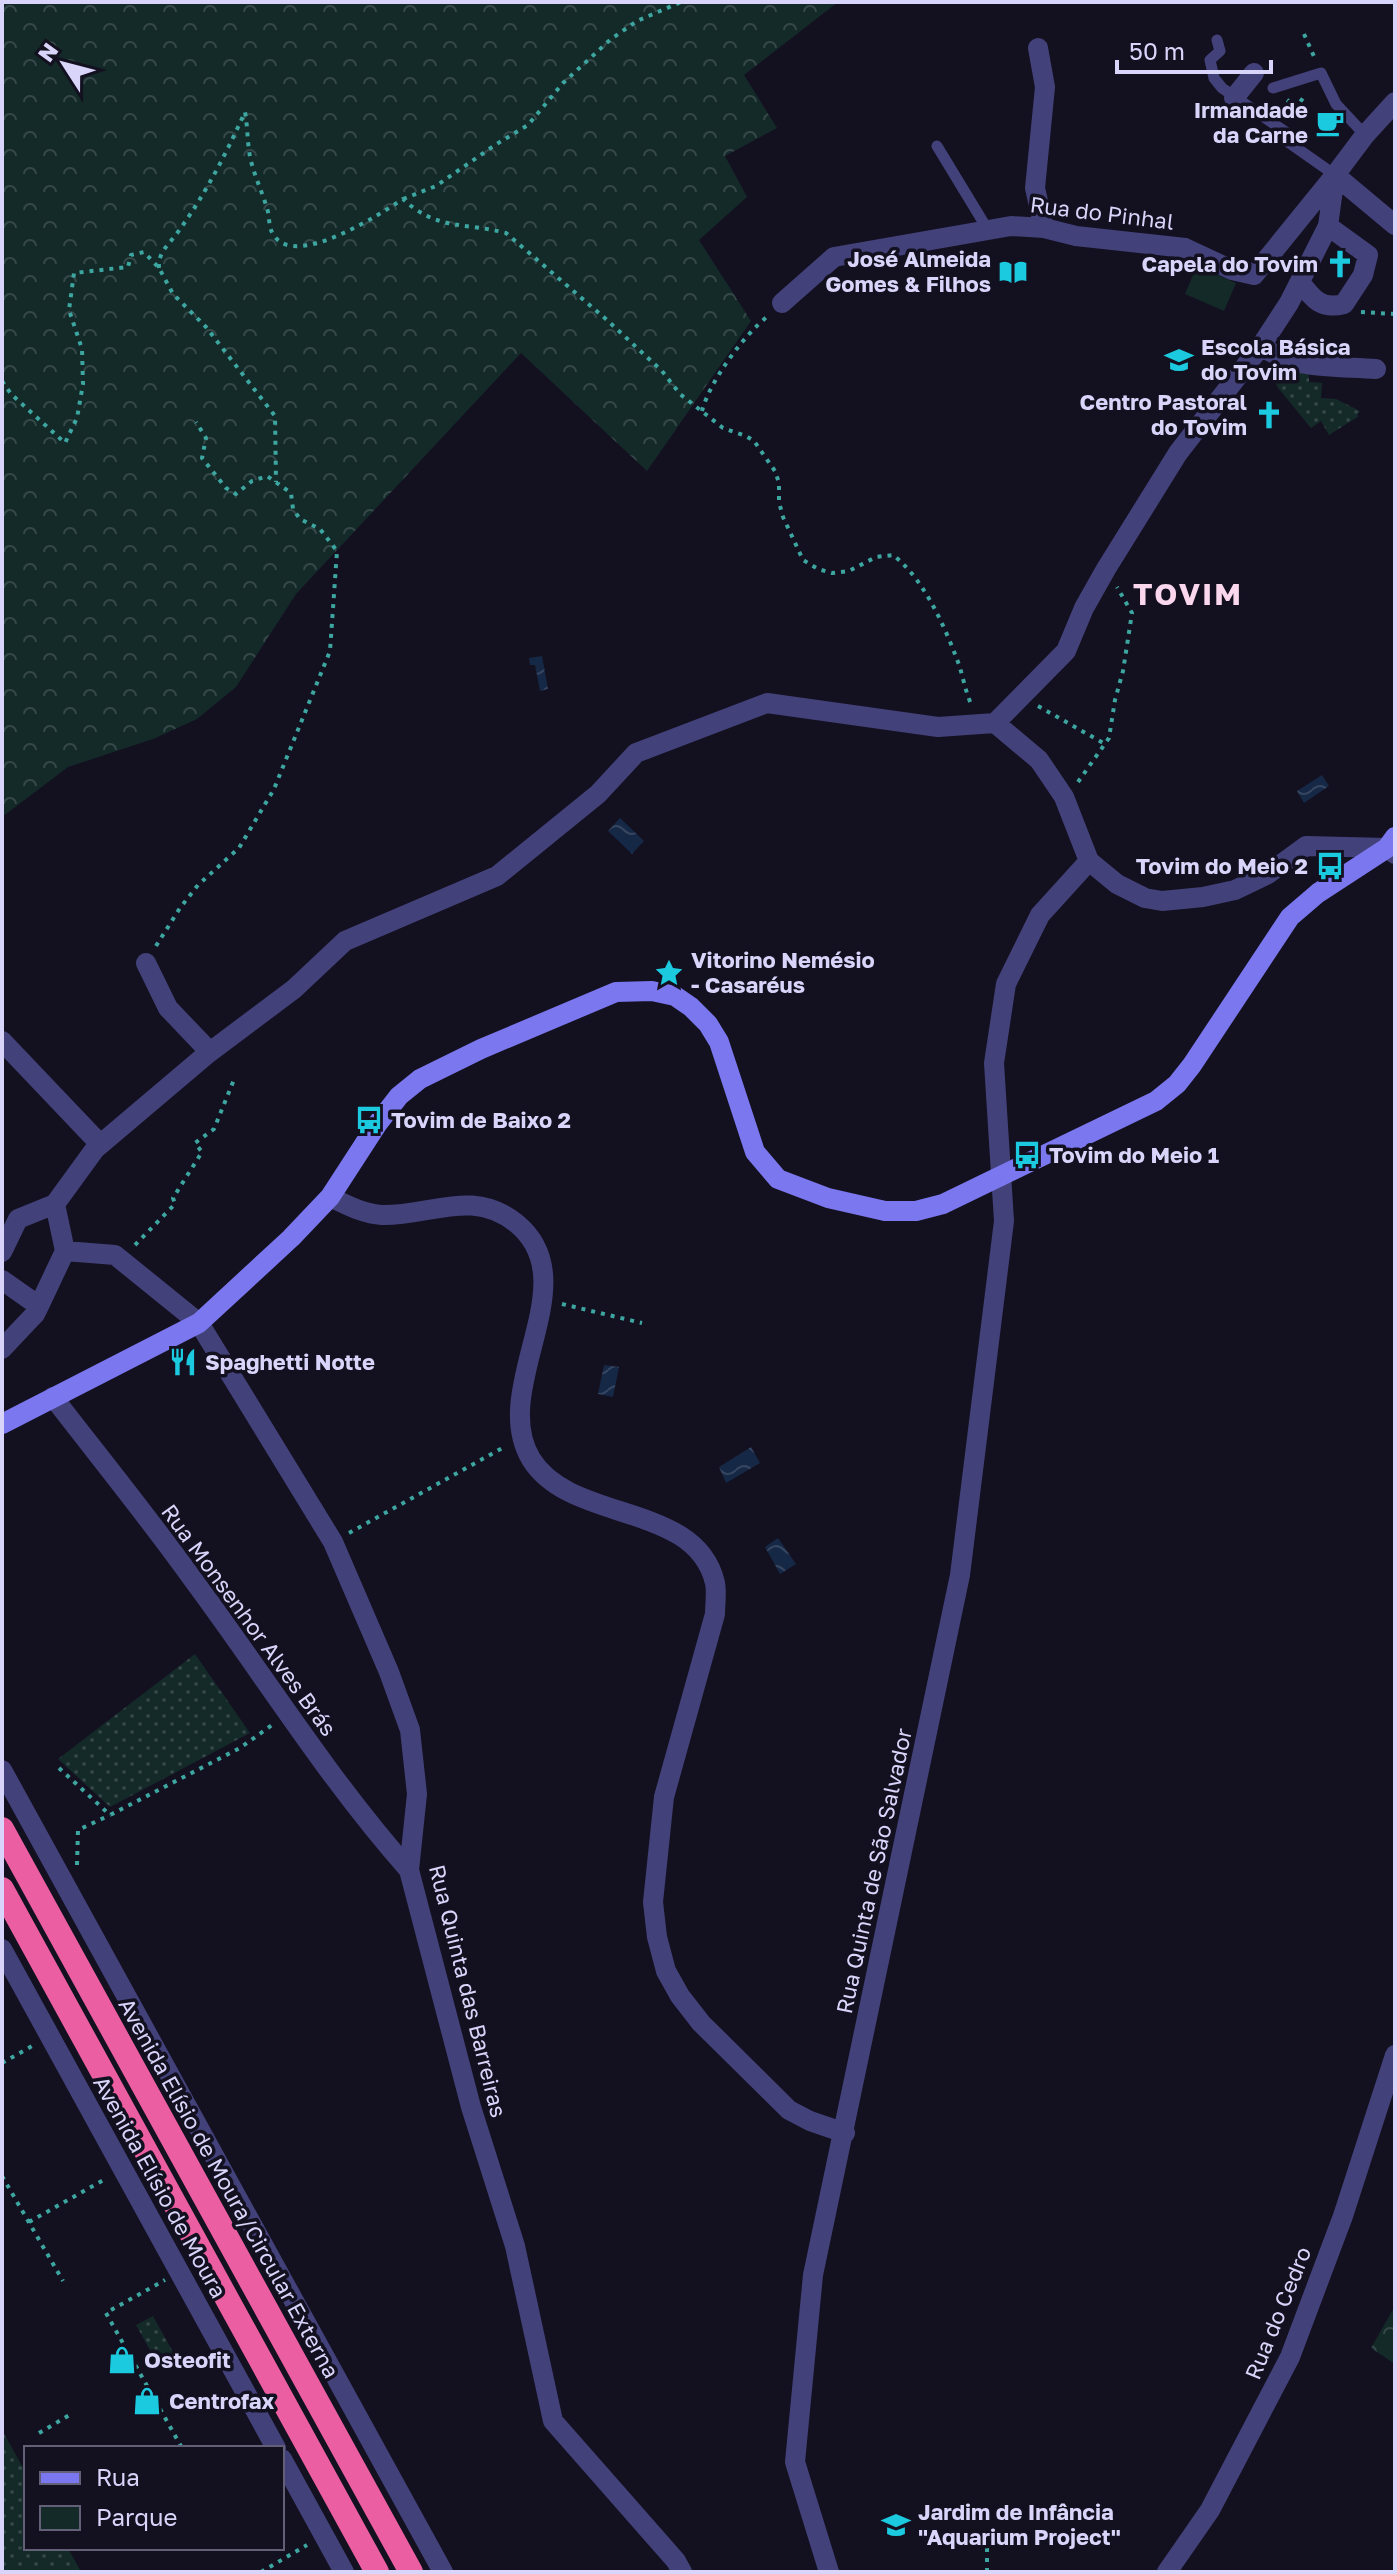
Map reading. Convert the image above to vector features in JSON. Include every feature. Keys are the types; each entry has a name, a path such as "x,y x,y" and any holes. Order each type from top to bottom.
{"highway":[{"name":"Avenida Elísio de Moura/Circular Externa","path":"2,1829 411,2572"},
{"path":"2,1889 377,2572"}],"street":[{"path":"1038,48 1045,87 1035,188 1044,228"},
{"path":"1234,98 1254,73"},
{"path":"2,1252 18,1219 55,1204 100,1144 210,1052 294,989 345,941 497,876 598,794 636,753 767,703 938,727 987,724 1022,697 1066,651 1084,608 1106,569 1178,453 1261,346 1300,282 1328,226 1335,175 1395,102"},
{"path":"1335,175 1395,225"},
{"name":"Rua do Pinhal","path":"782,303 834,257 1011,226 1185,248 1232,270 1254,275 1335,175"},
{"path":"1300,282 1321,304 1332,307 1344,304 1363,275 1368,255 1328,226"},
{"path":"1261,346 1273,355 1294,363 1376,369"},
{"path":"987,724 1039,760 1065,801 1089,861 1117,884 1145,898 1162,901 1235,890 1268,874 1306,846 1392,846"},
{"path":"2,1424 199,1323 291,1238 330,1197 378,1123 399,1096 420,1079 481,1049 616,992 652,991 675,996 708,1024 719,1042 755,1152 778,1179 828,1198 885,1211 916,1211 943,1204 1156,1101 1177,1084 1192,1065 1290,917 1318,893 1392,846"},
{"name":"Rua Quinta de São Salvador","path":"829,2572 795,2462 813,2275 960,1575 1004,1221 994,1063 1006,984 1040,915 1089,861"},
{"path":"146,963 168,1008 210,1052"},
{"path":"2,1041 100,1144"},
{"path":"330,1197 358,1210 382,1215 474,1204 495,1209 518,1224 532,1240 542,1261 545,1285 521,1396 522,1442 532,1461 551,1482 568,1493 671,1530 690,1543 704,1559 715,1584 715,1614 664,1797 653,1902 657,1937 666,1971 701,2023 789,2110 845,2133"},
{"path":"2,1349 35,1314 65,1251 55,1204"},
{"path":"65,1251 115,1255"},
{"name":"Rua Quinta das Barreiras","path":"115,1255 199,1323 333,1542 389,1672 410,1730 417,1794 409,1870 471,2107 515,2246 553,2421 676,2561 682,2572"},
{"path":"2,1280 39,1306"},
{"name":"Rua Monsenhor Alves Brás","path":"53,1397 195,1581 287,1715 368,1824 409,1870"},
{"path":"2,1770 443,2572"},
{"name":"Avenida Elísio de Moura","path":"2,1949 275,2446"},
{"name":"Rua do Cedro","path":"1167,2572 1210,2510 1290,2357 1343,2216 1395,2055"},
{"path":"284,2463 344,2572"}],"lane":[{"path":"1217,40 1220,51 1210,60 1214,78 1222,88 1290,135 1288,142 1335,175"},
{"path":"1273,88 1321,73 1336,104 1365,135"},
{"path":"937,146 988,230"}],"path":[{"path":"159,268 158,257 191,214 219,169 245,112 251,160 276,239 285,246 295,248 323,241 353,228 403,199 436,186 528,125 563,83 611,39 637,21 681,2"},
{"path":"1304,34 1321,73"},
{"path":"1281,129 1306,94"},
{"path":"403,199 412,208 440,223 506,233 662,371 680,394 723,428 754,441 771,463 779,483 783,517 803,560 832,573 849,571 876,557 893,555 906,565 950,643 967,694 987,724"},
{"path":"2,381 11,394 65,443 77,418 83,384 82,349 69,310 74,273 128,267 131,255 144,252 159,268 173,294 206,327 275,416 276,482"},
{"path":"702,411 706,397 740,347 759,323 782,303"},
{"path":"1344,304 1359,312 1395,314"},
{"path":"146,963 198,885 239,848 274,789 330,651 337,551 320,529 300,519 293,509 291,493 267,476 252,481 236,494 226,488 202,458 206,438 196,422"},
{"path":"1065,801 1109,738 1123,671 1132,613 1106,569"},
{"path":"1022,697 1105,744"},
{"path":"115,1255 136,1244 175,1204 173,1198 202,1152 195,1143 214,1129 235,1077"},
{"path":"560,1303 642,1323"},
{"path":"333,1542 510,1444 522,1442"},
{"path":"76,1906 78,1830 240,1748 287,1715"},
{"path":"59,1768 110,1815"},
{"path":"2,2063 50,2037"},
{"path":"29,2222 123,2170"},
{"path":"2,2176 63,2281"},
{"path":"179,2272 109,2312 181,2446"},
{"path":"39,2433 73,2413"},
{"path":"987,2535 987,2572"},
{"path":"261,2572 324,2536"}],"green space":[{"path":"2,2 838,2 744,75 777,128 725,156 747,197 699,240 751,321 647,471 521,353 296,594 236,687 197,719 153,739 68,767 2,817"},
{"path":"1197,266 1236,283 1224,311 1185,294"},
{"path":"1265,367 1309,370 1309,382 1322,383 1321,398 1336,399 1360,411 1359,416 1329,435 1321,421 1311,428 1279,389"},
{"path":"195,1654 250,1733 110,1807 58,1759"},
{"path":"1395,2306 1395,2364 1371,2348"},
{"path":"153,2316 173,2352 156,2361 136,2325"},
{"path":"2,2430 24,2469 24,2550 69,2550 81,2572 2,2572"}],"water":[{"path":"542,656 548,689 540,691 535,665 530,665 529,658"},
{"path":"1322,775 1329,786 1304,803 1297,791"},
{"path":"620,818 644,841 632,854 608,831"},
{"path":"604,1365 619,1367 613,1397 598,1394"},
{"path":"751,1447 760,1463 726,1483 719,1467"},
{"path":"778,1538 796,1564 780,1574 765,1547"}],"place":[{"name":"Irmandade da Carne","path":"1330,123"},
{"name":"Capela do Tovim","path":"1340,264"},
{"name":"José Almeida Gomes & Filhos","path":"1013,272"},
{"name":"Escola Básica do Tovim","path":"1179,360"},
{"name":"Centro Pastoral do Tovim","path":"1269,415"},
{"name":"Tovim do Meio 2","path":"1330,866"},
{"name":"Vitorino Nemésio - Casaréus","path":"669,973"},
{"name":"Tovim de Baixo 2","path":"369,1120"},
{"name":"Tovim do Meio 1","path":"1027,1155"},
{"name":"Spaghetti Notte","path":"183,1362"},
{"name":"Osteofit","path":"122,2360"},
{"name":"Centrofax","path":"147,2401"},
{"name":"Jardim de Infância \"Aquarium Project\"","path":"896,2525"}],"district":[{"name":"TOVIM","path":"1188,595"}]}
